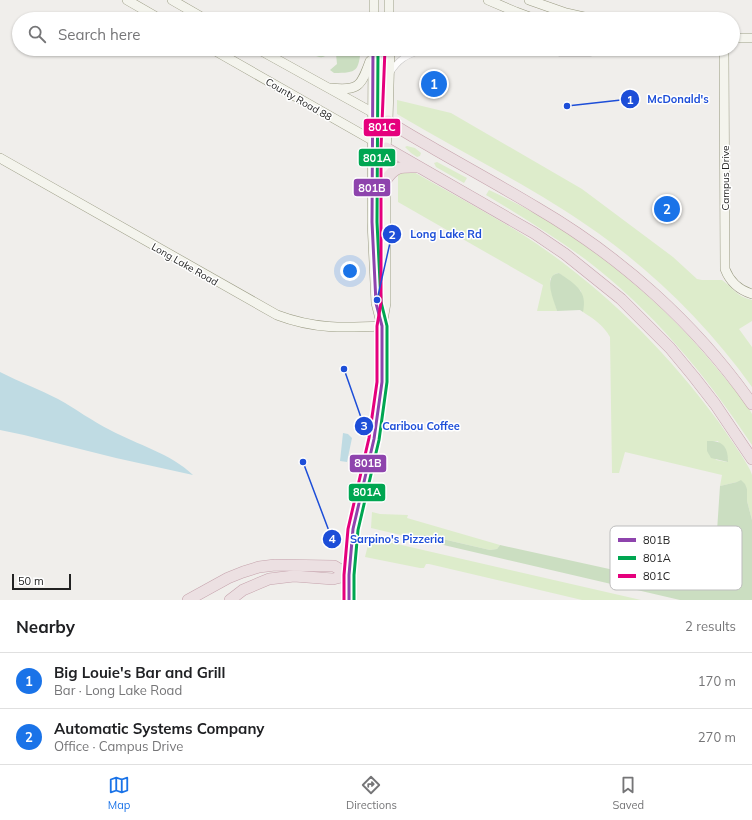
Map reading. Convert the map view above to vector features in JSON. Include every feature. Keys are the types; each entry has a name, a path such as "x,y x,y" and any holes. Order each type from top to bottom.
{"highway":[{"path":"388,121 560,222 619,264 653,293 699,338 752,404"},
{"path":"386,148 534,233 565,254 621,299 670,348 694,377 715,404 752,459"},
{"path":"386,180 392,170 403,167 420,167"},
{"path":"188,600 228,578 258,567 275,565 334,566 349,576"},
{"path":"230,600 243,590 269,579 294,576 333,579 349,576"}],"main road":[{"path":"127,0 148,12"},
{"path":"172,0 193,12"},
{"path":"374,0 374,12"},
{"path":"389,0 389,12"},
{"path":"488,0 516,12"},
{"path":"529,0 556,12"},
{"path":"740,38 752,38"},
{"name":"County Road 88","path":"224,56 386,148"},
{"path":"271,56 388,121"},
{"path":"328,88 344,89 352,88 358,85 365,76 371,56"},
{"path":"373,56 372,222 376,303 382,326"},
{"path":"349,600 349,576 353,529 374,439 382,382 382,326 386,303 386,148 389,56"},
{"name":"Campus Drive","path":"724,56 725,269 736,286 743,291 752,294"},
{"name":"Long Lake Road","path":"0,158 277,315 293,321 324,327 382,326"}],"street":[{"path":"388,75 397,62 408,56"}],"green space":[{"path":"336,56 360,56 357,66 352,71 334,73 330,70 337,64"},
{"path":"397,100 451,113 582,189 673,257 697,279 722,280 743,297 752,300 752,321 739,329 752,347 752,387 719,344 700,323 662,285 620,249 549,201 397,114"},
{"path":"405,147 415,148 421,153 420,156 417,157 411,153"},
{"path":"437,162 467,178 464,183 436,167 434,163"},
{"path":"412,171 522,234 588,282 635,325 699,396 747,464 752,475 752,520 747,501 747,489 737,482 720,486 722,475 625,452 619,473 612,473 610,337 605,329 583,312 581,291 559,273 555,274 550,279 550,285 557,311 537,311 543,285 398,202 398,173","holes":["707,441 718,441 728,459 727,462 716,460"]},
{"path":"489,190 540,216 579,241 622,274 663,310 701,350 750,409 752,414 752,445 697,369 633,300 585,259 561,242 486,195"},
{"path":"559,273 575,285 582,293 584,299 583,312 580,310 557,311 550,289 550,283 551,278"},
{"path":"707,441 721,443 726,448 728,462 711,458 707,451"},
{"path":"741,480 747,489 747,501 752,520 752,600 680,600 637,590 742,590 742,526 717,526 720,486"},
{"path":"372,512 380,514 408,515 407,518 500,545 497,549 490,550 425,535 405,536 371,528"},
{"path":"425,535 490,550 497,549 500,545 610,569 610,584 405,536"},
{"path":"370,537 641,600 582,600 429,564 426,564 424,568 420,568 365,557"}],"water":[{"path":"0,372 58,399 103,426 164,455 184,467 193,475 0,430"},
{"path":"343,433 348,434 352,438 347,462 340,461"}],"transit line":[{"name":"801B","path":"349,600 349,575 353,529 374,439 382,382 382,326 376,303 372,222 373,56"},
{"name":"801A","path":"354,600 354,575 358,530 379,440 387,382 387,326 381,302 377,222 378,56"},
{"name":"801C","path":"344,600 344,575 348,529 369,438 377,382 377,326 381,303 381,148 385,56"}],"place":[{"name":"Big Louie's Bar and Grill","path":"434,84"},
{"name":"McDonald's","path":"567,106"},
{"name":"Automatic Systems Company","path":"667,209"},
{"name":"Long Lake Rd","path":"377,300"},
{"name":"Caribou Coffee","path":"344,369"},
{"name":"Sarpino's Pizzeria","path":"303,462"}]}
